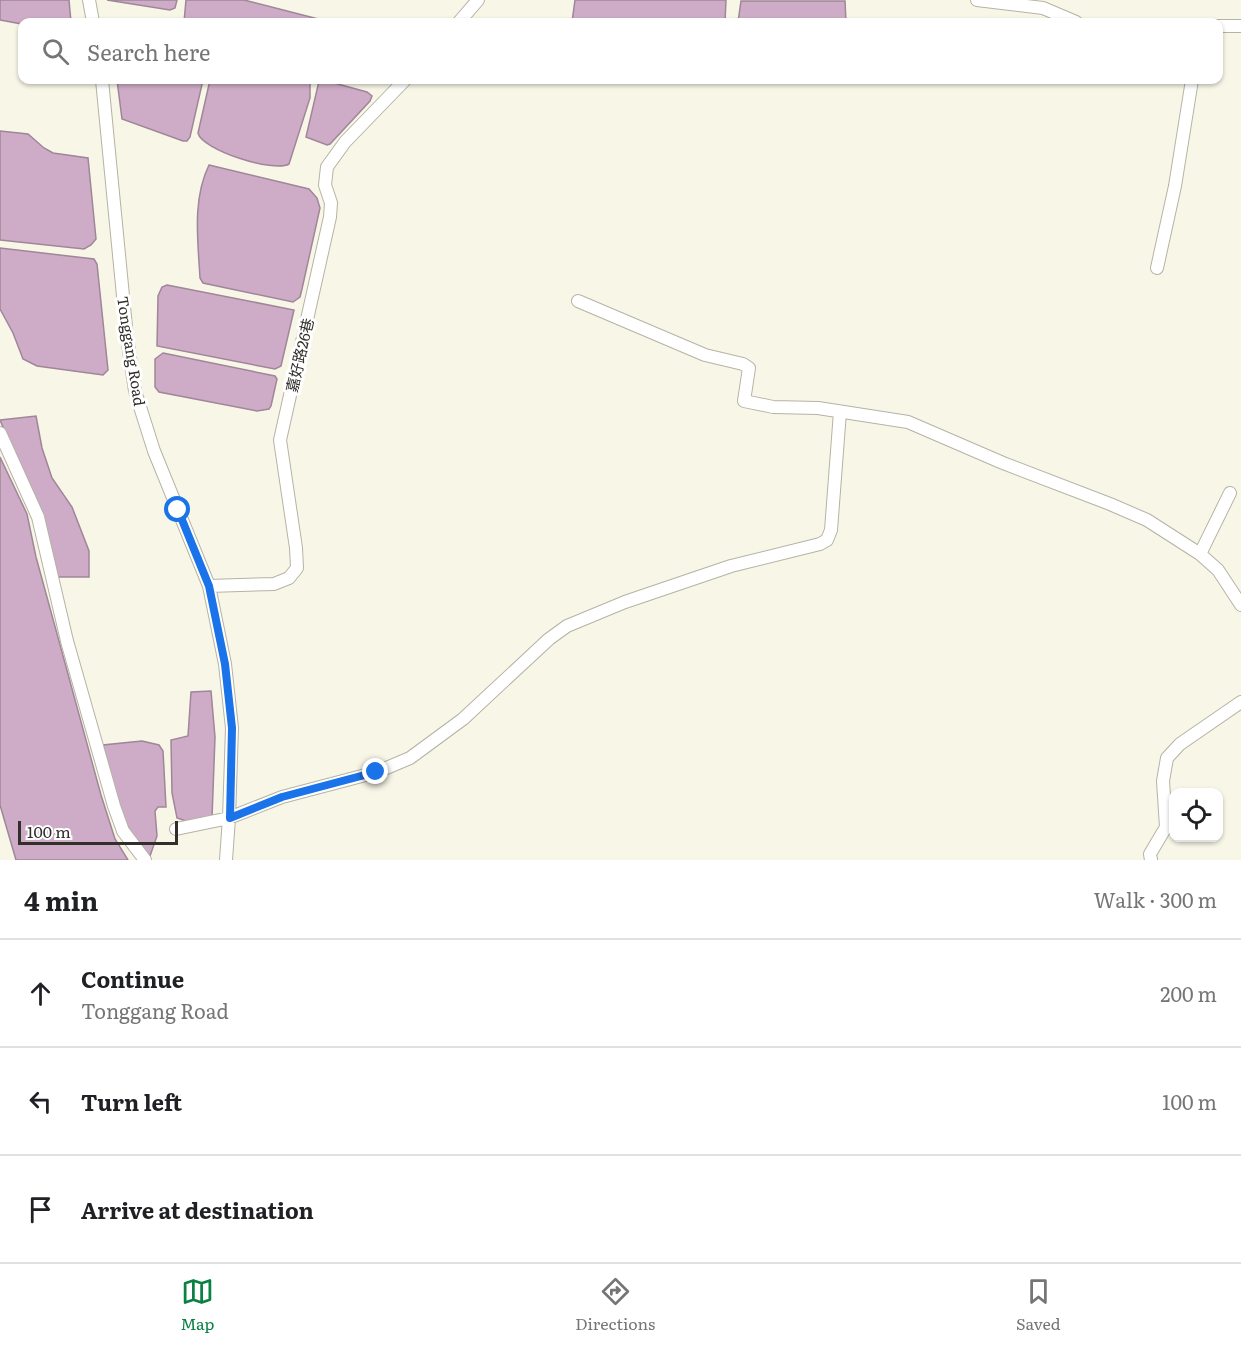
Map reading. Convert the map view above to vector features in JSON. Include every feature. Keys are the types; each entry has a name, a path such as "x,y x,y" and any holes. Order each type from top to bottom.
{"street":[{"path":"89,0 92,18"},
{"path":"462,18 478,0"},
{"path":"977,0 1045,4 1069,18"},
{"path":"1223,26 1241,26"},
{"name":"Tonggang Road","path":"102,84 127,337 135,391 154,452 209,586 225,664 232,728 230,818 226,860"},
{"name":"嘉好路26巷","path":"209,586 274,584 289,578 297,568 280,440 330,217 331,203 325,185 327,167 345,142 401,84"},
{"path":"1157,268 1175,186 1191,84"},
{"path":"578,301 705,355 742,364 749,368 744,401 773,407 818,408 908,422 1003,463 1147,520 1200,554 1218,570 1241,604"},
{"path":"176,829 230,818 282,797 367,775 410,758 463,719 549,639 567,626 625,602 731,566 820,544 827,540 831,530 840,412"},
{"path":"0,433 38,517 68,641 114,806 123,831 146,860"},
{"path":"1200,554 1230,493"},
{"path":"1151,860 1150,854 1166,827 1163,781 1167,758 1180,744 1241,702"}],"shaded area":[{"path":"0,0 69,0 71,18 18,18 18,23 0,20"},
{"path":"107,0 177,0 175,8 170,10"},
{"path":"186,0 244,0 314,18 184,18"},
{"path":"575,0 726,0 725,18 573,18"},
{"path":"741,1 845,1 846,18 739,18"},
{"path":"118,84 202,84 190,137 187,141 122,119"},
{"path":"209,84 310,84 310,98 289,164 269,165 239,158 202,140 198,133"},
{"path":"318,84 338,84 367,92 372,96 330,144 306,137"},
{"path":"0,131 28,134 53,153 88,158 96,239 91,245 84,249 0,240"},
{"path":"209,165 309,189 317,198 320,208 302,289 300,297 293,302 203,283 200,278 197,221 200,192"},
{"path":"0,248 94,259 97,264 108,370 103,375 37,366 23,359 0,309"},
{"path":"167,285 294,310 281,366 275,369 157,346 158,296 162,287"},
{"path":"163,353 275,376 277,379 271,406 269,409 257,411 159,392 155,387 155,359"},
{"path":"36,416 42,448 52,478 72,507 89,551 89,577 57,577 42,517 0,420"},
{"path":"0,457 27,514 36,557 101,795 115,839 128,860 16,860 0,805"},
{"path":"211,691 215,737 212,818 186,821 177,818 172,793 171,740 188,736 191,692"},
{"path":"142,741 159,745 163,751 166,807 158,807 155,811 157,836 150,856 141,849 126,823 114,789 103,745"}],"route":[{"path":"178,510 209,586 225,664 232,728 230,818 282,797 376,772"}]}
